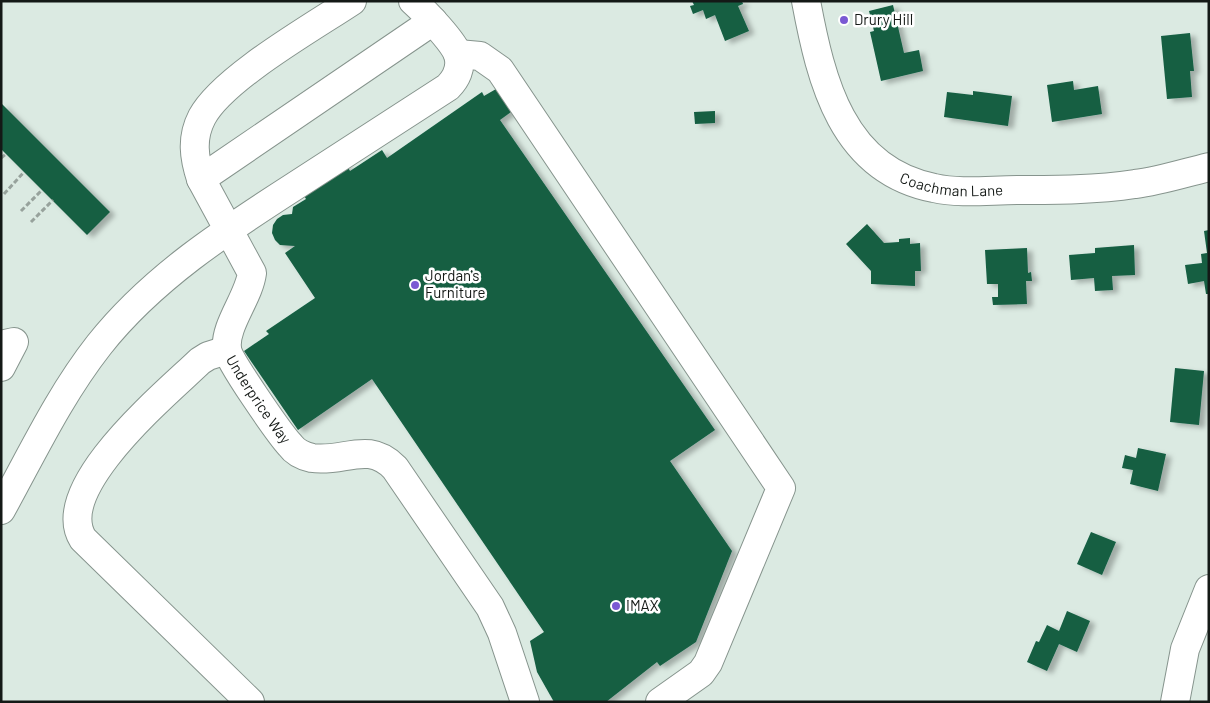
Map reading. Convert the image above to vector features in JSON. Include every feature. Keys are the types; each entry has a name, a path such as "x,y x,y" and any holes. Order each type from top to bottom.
{"street":[{"name":"Underprice Way","path":"352,1 249,70 211,103 201,118 194,149 201,180 252,273 250,284 231,328 227,350 233,363 290,446 301,455 313,458 326,458 373,454 386,458 395,468 490,607 502,633 525,702"},
{"path":"1,510 62,398 100,344 149,293 186,260 229,228 448,87 455,80 459,69 458,54 433,21 413,1"},
{"name":"Coachman Lane","path":"806,1 821,70 844,125 856,144 874,161 892,174 912,183 935,189 1074,190 1136,184 1209,167"},
{"path":"201,180 433,21"},
{"path":"458,54 480,56 500,70 781,488 708,663 701,673 660,702"},
{"path":"1,345 14,342 1,367"},
{"path":"227,350 208,356 200,361 113,446 97,466 86,486 77,521 78,532 83,539 250,702"},
{"path":"1175,702 1184,649 1209,589"}],"path":[{"path":"1,158 6,154"},
{"path":"4,194 24,172"},
{"path":"21,211 42,190"},
{"path":"31,222 52,200"}],"building":[{"path":"692,1 742,1 743,4 738,6 749,31 725,41 715,15 706,19 703,10 693,14 690,6 694,5"},
{"path":"893,5 904,53 919,50 923,71 881,81 870,32 874,31 869,11"},
{"path":"1190,33 1194,71 1190,71 1192,97 1167,99 1161,36"},
{"path":"1073,81 1074,90 1098,86 1102,114 1052,122 1047,85"},
{"path":"496,89 511,112 500,120 715,430 670,461 732,551 696,642 660,666 657,662 606,702 554,702 537,672 530,641 544,632 372,379 298,430 244,351 269,334 266,331 315,298 285,253 295,246 280,245 272,233 273,225 277,219 283,215 292,214 293,207 306,199 302,192 346,164 350,171 382,150 387,158 482,92 484,96"},
{"path":"973,91 1012,96 1008,126 944,117 947,92 973,95"},
{"path":"1,103 110,212 87,235 1,149"},
{"path":"715,111 715,123 695,124 694,112"},
{"path":"867,224 884,243 899,242 899,239 910,238 910,244 920,243 921,271 915,271 915,286 871,284 871,271 846,244"},
{"path":"1209,230 1209,294 1206,294 1204,281 1188,284 1185,265 1202,263 1201,254 1207,253 1204,231"},
{"path":"1134,245 1135,275 1112,276 1113,290 1095,291 1094,278 1071,280 1069,255 1095,253 1095,248"},
{"path":"1027,248 1028,273 1031,272 1032,281 1026,281 1027,304 993,305 992,297 998,297 998,284 987,284 985,250"},
{"path":"1175,368 1204,371 1199,425 1170,422"},
{"path":"1138,448 1166,454 1158,491 1130,484 1133,470 1122,468 1125,455 1136,458"},
{"path":"1091,532 1116,542 1102,575 1077,564"},
{"path":"1067,611 1090,621 1077,652 1059,644 1047,671 1027,662 1036,641 1039,642 1047,625 1059,631"}],"place":[{"name":"Drury Hill","path":"844,20"},
{"name":"Jordan's Furniture","path":"415,285"},
{"name":"IMAX","path":"616,606"}]}
